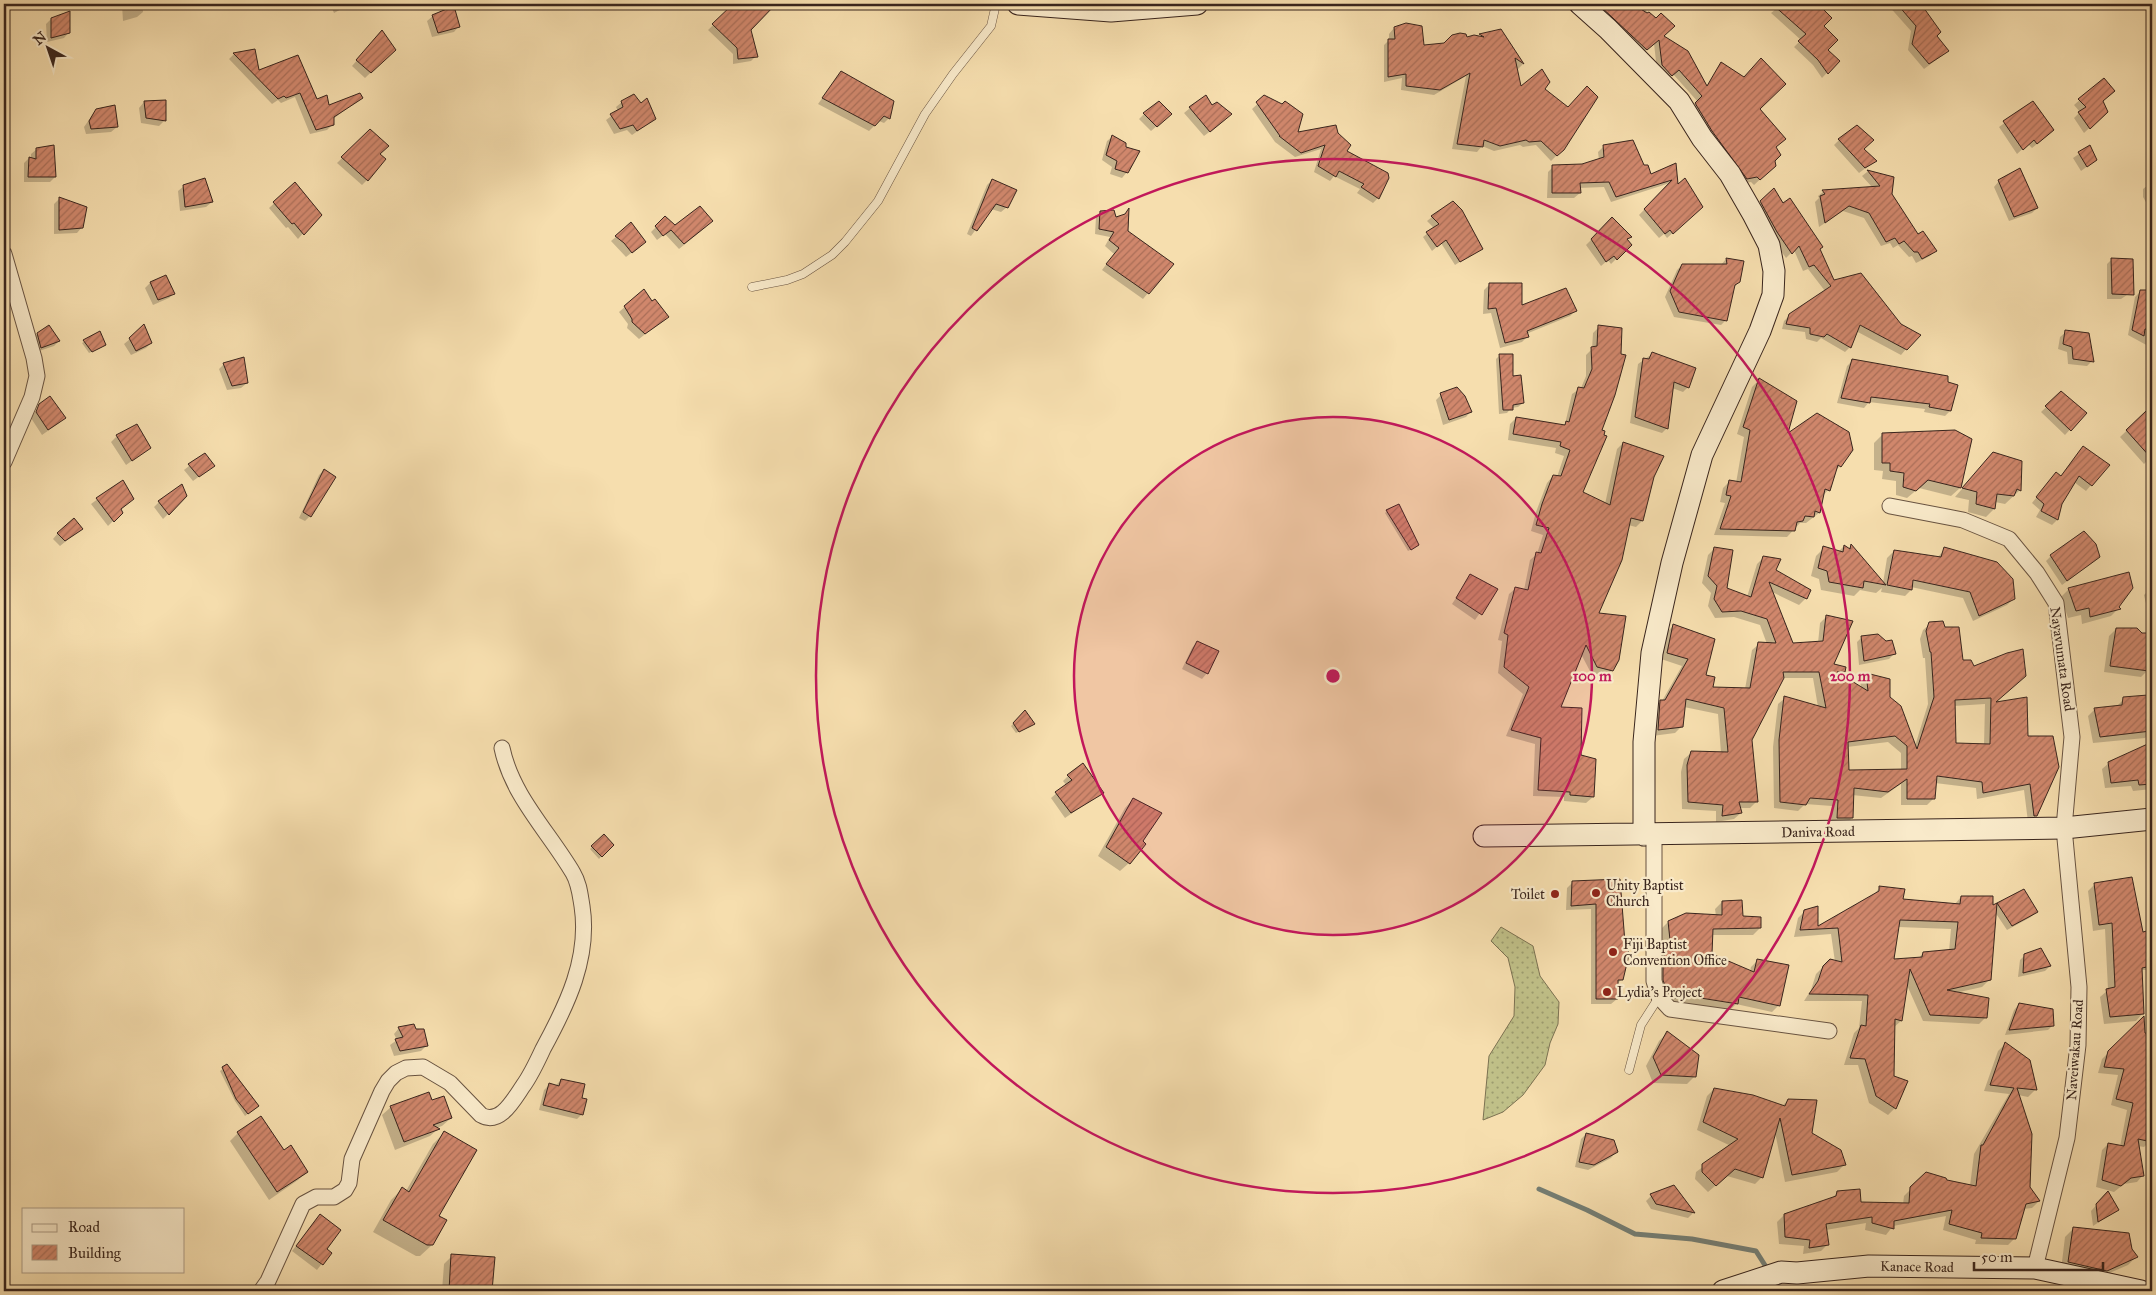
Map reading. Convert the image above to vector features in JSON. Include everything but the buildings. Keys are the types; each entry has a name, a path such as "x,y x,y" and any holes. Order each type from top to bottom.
{"street":[{"path":"1018,4 1111,12 1197,4"},
{"path":"1580,4 1608,29 1679,101 1702,138 1730,174 1753,214 1769,245 1774,272 1773,295 1760,331 1702,455 1672,563 1652,653 1644,742 1654,981 1659,998 1670,1009 1829,1031"},
{"path":"4,254 34,358 37,376 32,398 4,462"},
{"name":"Nayavumata Road","path":"1890,506 1963,520 2009,539 2037,572 2056,603 2072,737 2064,828"},
{"path":"261,1291 268,1281 303,1204 316,1196 334,1196 346,1190 350,1184 352,1159 388,1081 406,1068 423,1067 450,1082 481,1115 487,1118 495,1117 507,1108 525,1084 562,1014 579,969 584,937 579,884 514,785 506,767 502,748"},
{"name":"Daniva Road","path":"1484,836 2064,828 2152,819"},
{"name":"Naveiwakau Road","path":"2035,1268 2067,1138 2078,1045 2079,987 2064,828"},
{"name":"Kanace Road","path":"1723,1291 1781,1272 1797,1273 1869,1266 2035,1268 2141,1291"}],"lane":[{"path":"752,288 787,280 803,274 832,255 845,242 878,201 931,106 953,74 991,26 996,4"},
{"path":"1629,1070 1641,1024 1659,998"}],"green space":[{"path":"1501,927 1533,946 1540,976 1559,1002 1558,1024 1550,1043 1545,1065 1523,1095 1503,1112 1483,1120 1489,1056 1514,1016 1515,987 1508,958 1491,941"}],"waterway":[{"path":"1539,1189 1635,1234 1692,1239 1756,1251 1768,1270"},
{"path":"1774,1280 1782,1291"}],"place":[{"name":"Unity Baptist Church","path":"1596,893"},
{"name":"Toilet","path":"1555,894"},
{"name":"Fiji Baptist Convention Office","path":"1613,952"},
{"name":"Lydia's Project","path":"1607,992"}]}
